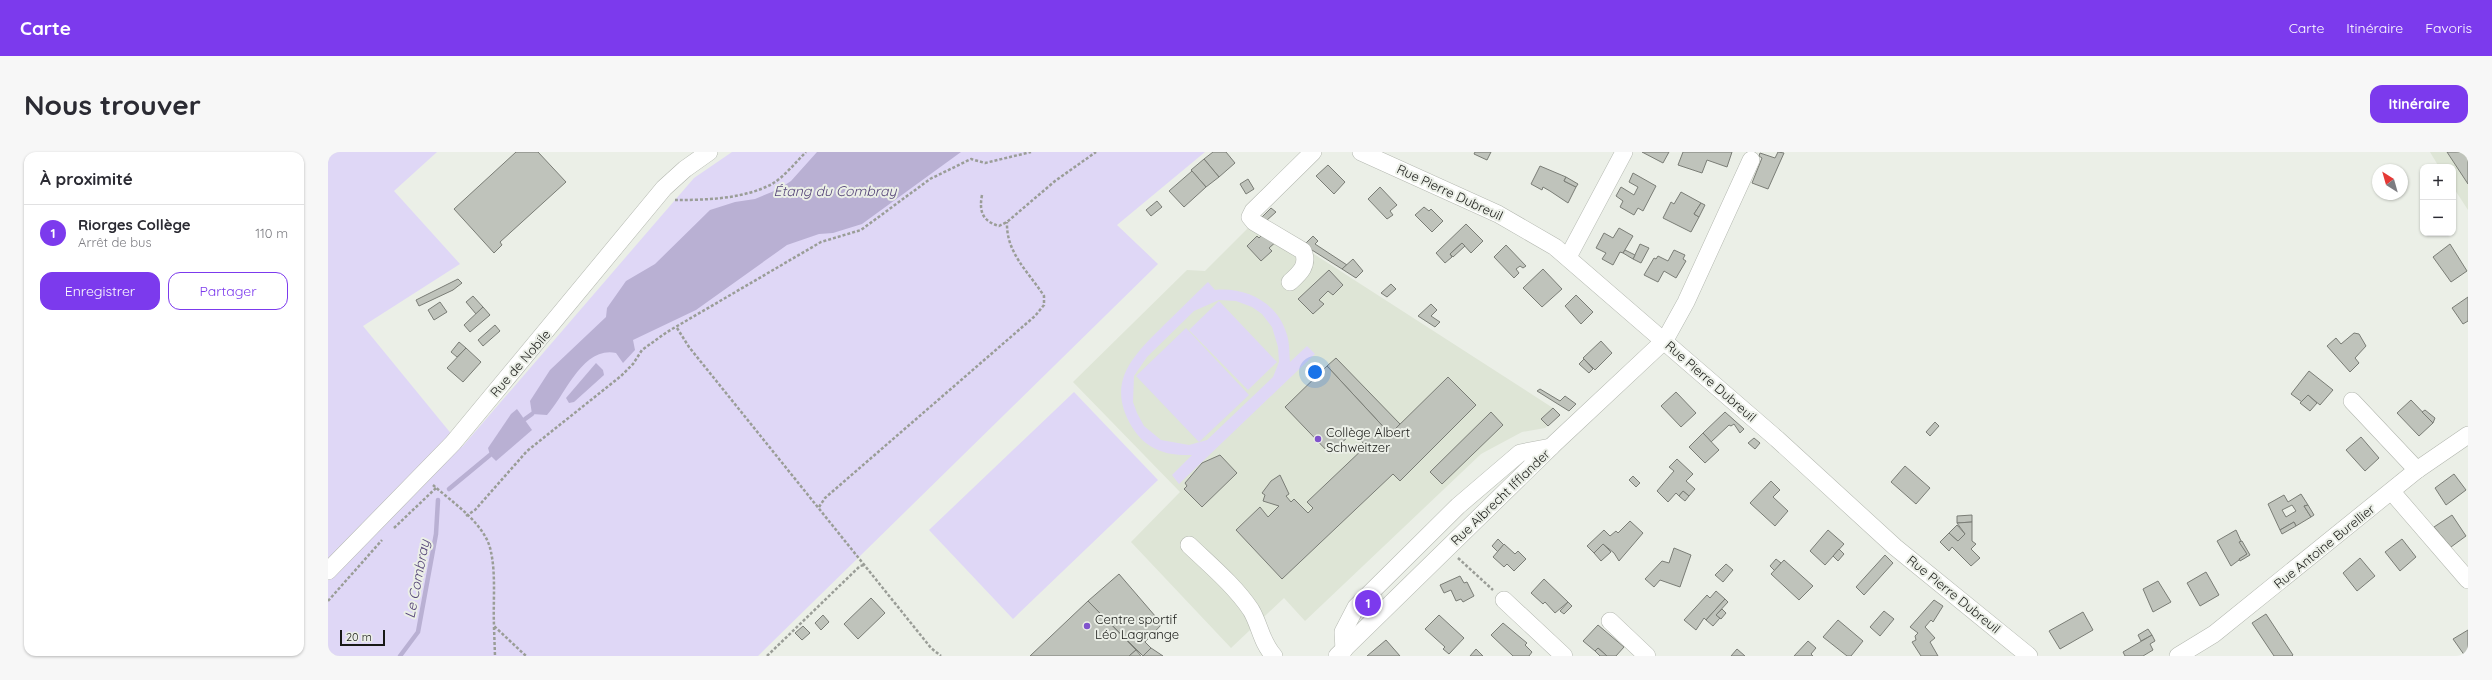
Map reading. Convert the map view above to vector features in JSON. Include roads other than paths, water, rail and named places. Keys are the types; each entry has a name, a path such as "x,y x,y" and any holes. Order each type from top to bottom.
{"street":[{"name":"Rue de Nobile","path":"328,571 395,501 423,476 548,330 656,199 685,169 709,152"},
{"path":"1290,282 1304,266 1305,257 1303,251 1254,222 1250,218 1253,211 1314,152"},
{"name":"Rue Pierre Dubreuil","path":"1362,152 1504,217 1541,238 1568,257 1665,340 1896,547 2029,656"},
{"path":"1568,257 1624,152"},
{"name":"Rue Albrecht Ifflander","path":"1340,653 1551,447 1665,340 1686,302 1751,160"},
{"path":"2352,401 2417,470"},
{"name":"Rue Antoine Burellier","path":"2178,656 2214,634 2392,492 2417,470 2468,435"},
{"path":"1340,653 1343,632 1356,606 1458,506 1520,453 1551,447"},
{"path":"2392,492 2468,580"},
{"path":"1190,545 1243,600 1255,619 1261,638 1274,656"},
{"path":"1504,600 1564,656"},
{"path":"1610,622 1648,656"}],"water":[{"name":"Étang du Combray","path":"817,152 961,152 862,224 833,233 819,234 787,245 696,310 633,340 635,350 623,363 616,353 604,353 593,357 576,374 547,415 532,414 530,401 550,370 606,317 607,308 626,281 655,264 710,210 735,202 755,199 779,189 791,181"},
{"path":"596,363 603,370 604,375 574,402 569,403 566,398"},
{"path":"517,409 532,430 496,461 490,455 488,448 511,414"}],"waterway":[{"name":"Le Combray","path":"525,419 532,414"},
{"path":"449,489 490,455"},
{"name":"Le Combray","path":"400,656 418,632 436,534 438,500"}],"place":[{"name":"Collège Albert Schweitzer","path":"1318,439"},
{"name":"Riorges Collège","path":"1368,603"},
{"name":"Centre sportif Léo Lagrange","path":"1087,626"}]}
